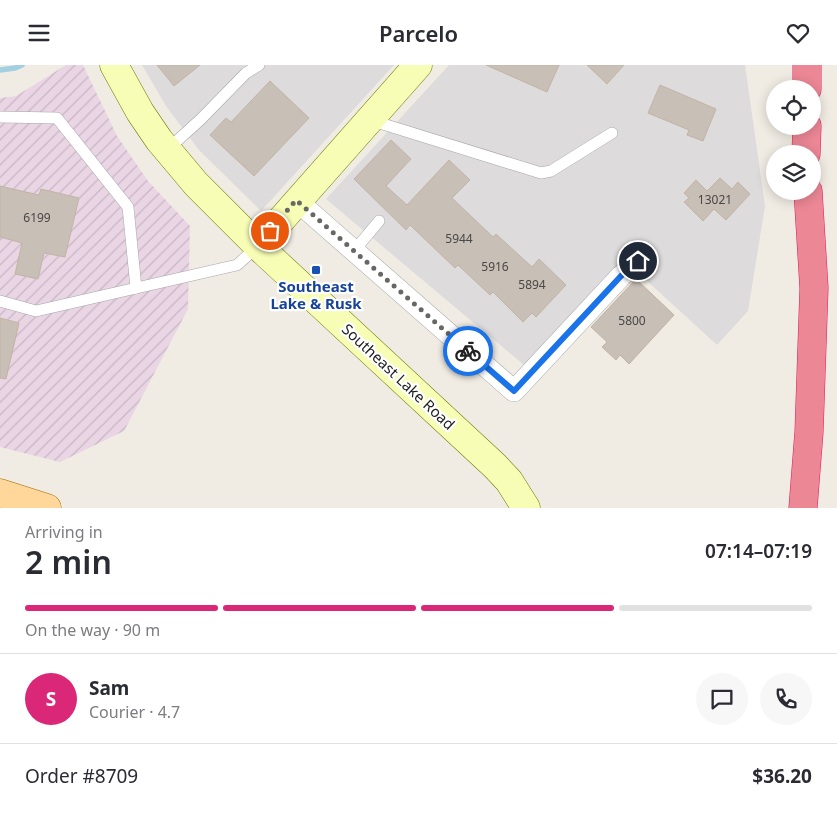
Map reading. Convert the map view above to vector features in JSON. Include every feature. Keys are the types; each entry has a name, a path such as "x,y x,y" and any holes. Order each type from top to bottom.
{"highway":[{"path":"807,80 808,65"},
{"path":"803,508 809,432 814,288 809,200"}],"main road":[{"path":"0,493 47,508"}],"street":[{"name":"Southeast Lake Road","path":"114,65 140,112 167,150 196,184 258,246 495,466 513,486 526,508"},
{"path":"258,246 296,200 418,65"},
{"path":"296,200 514,391 621,276 638,261"}],"lane":[{"path":"167,150 201,119 246,73 259,65"},
{"path":"0,117 57,118 128,207 136,288"},
{"path":"368,120 541,173 551,171 612,133"},
{"path":"354,251 379,221"},
{"path":"0,301 36,311 237,265 258,246"}],"shaded area":[{"path":"66,65 83,65 117,136 148,181 190,226 188,309 124,431 60,462 0,447 0,98 16,96"},
{"path":"142,65 394,65 261,211 199,150 166,106"},
{"path":"449,65 745,65 765,206 748,311 717,345 623,259 524,365 326,199"}],"building":[{"path":"157,65 200,65 174,86"},
{"path":"486,65 559,65 547,92"},
{"path":"587,65 624,65 607,84"},
{"path":"270,81 309,118 254,176 210,135 226,118 231,122"},
{"path":"660,85 716,109 703,141 687,135 689,130 648,113"},
{"path":"391,140 411,159 386,186 407,205 449,160 470,180 452,198 493,237 496,234 532,267 539,259 566,285 536,317 532,313 523,322 493,292 490,295 458,265 455,268 410,225 406,230 354,179"},
{"path":"720,178 732,189 738,182 750,194 726,220 714,209 703,221 684,202 689,198 684,193 696,180 707,191"},
{"path":"0,186 39,195 41,189 79,198 65,257 44,253 38,279 15,274 22,243 0,237"},
{"path":"636,279 674,315 629,364 620,355 616,360 602,347 607,342 591,327"},
{"path":"0,318 19,323 6,379 0,378"}],"waterway":[{"path":"0,70 22,65"}],"way so far":[{"path":"270,231 296,200 468,351"}],"place":[{"name":"Southeast Lake & Rusk","path":"316,270"}],"route":[{"path":"468,351 514,391 621,276 638,261"}]}
